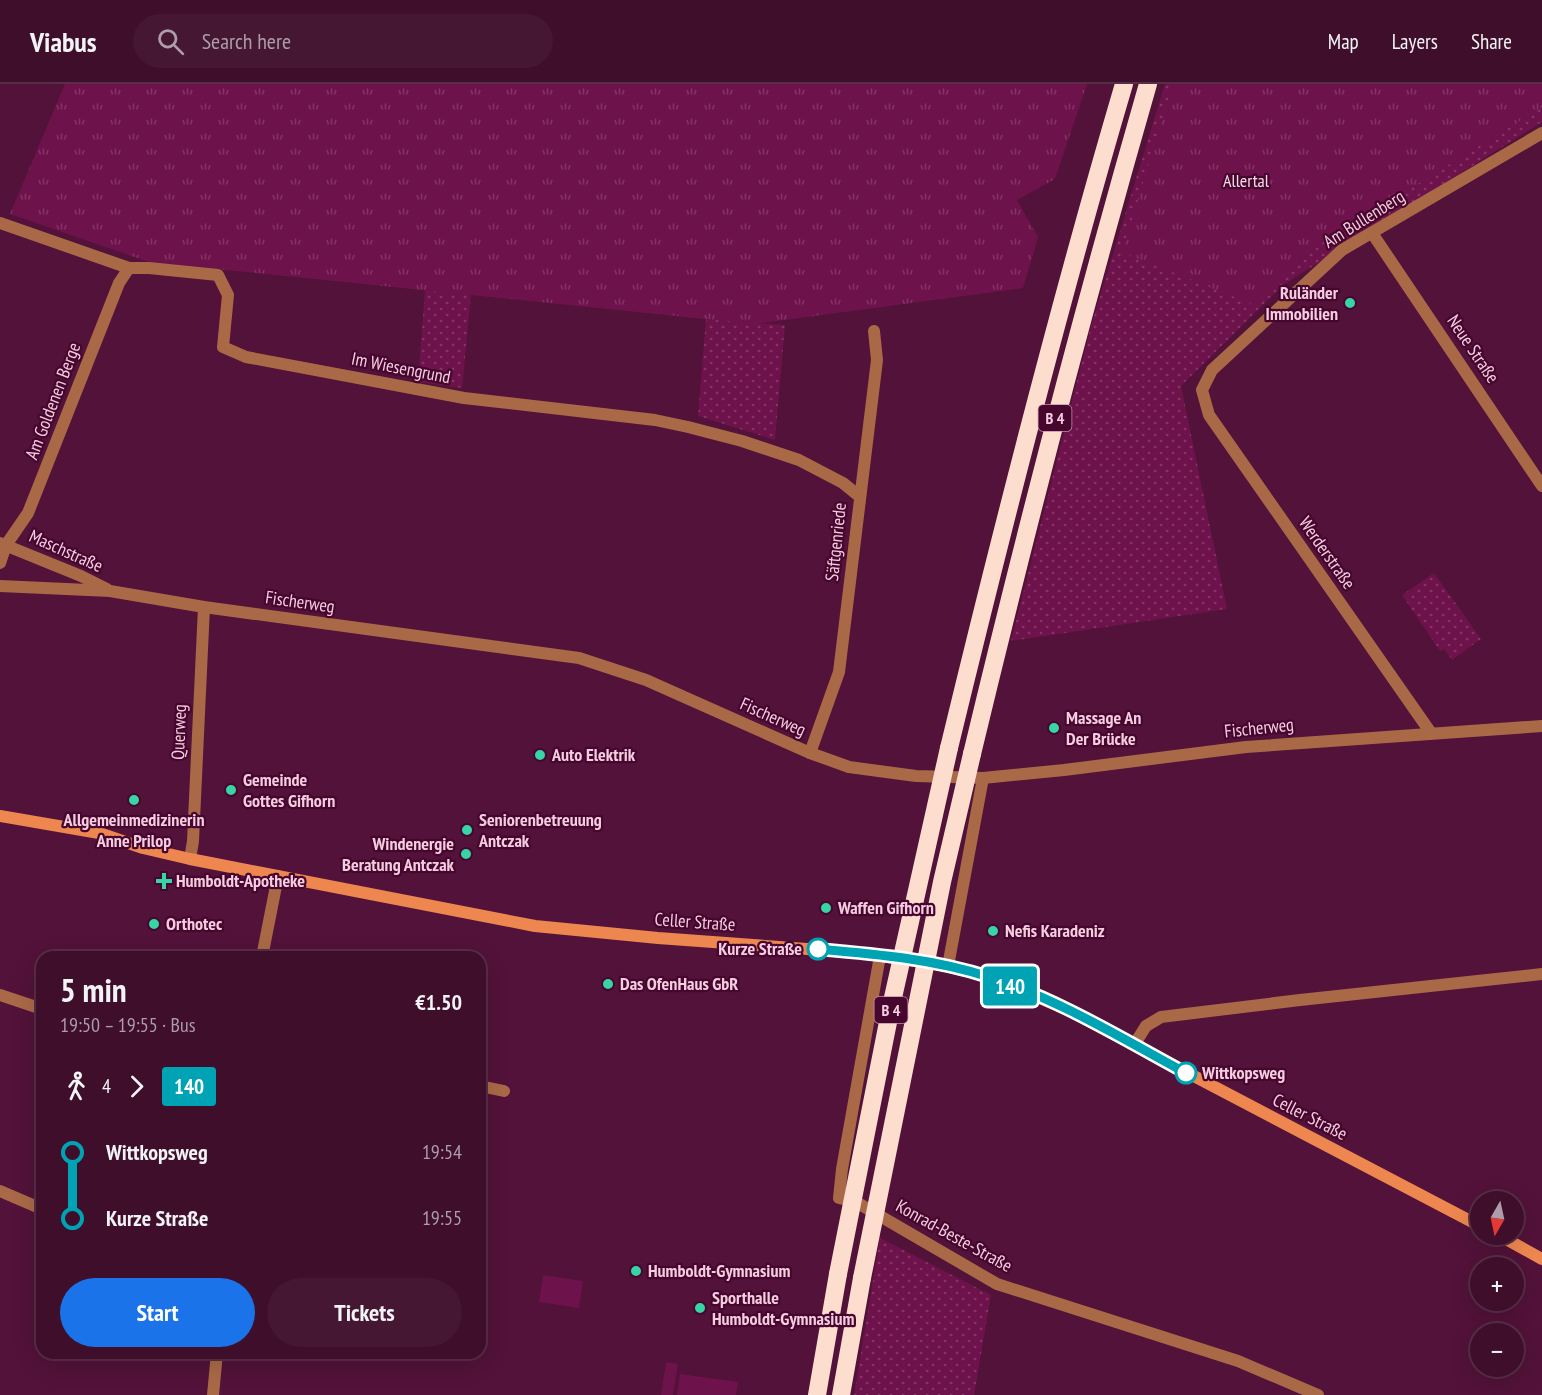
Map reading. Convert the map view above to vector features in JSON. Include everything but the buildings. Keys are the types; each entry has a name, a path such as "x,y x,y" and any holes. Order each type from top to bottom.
{"highway":[{"name":"B 4","path":"817,1395 838,1274 892,1002 949,748 996,551 1052,336 1124,84"},
{"name":"B 4","path":"841,1395 862,1278 942,882 972,753 1007,605 1069,365 1148,84"}],"street":[{"name":"Am Bullenberg","path":"1202,390 1212,370 1342,250 1542,133"},
{"name":"Im Wiesengrund","path":"0,223 129,268 218,275 228,295 223,346 246,357 464,398 655,420 688,427 742,441 799,460 843,483 859,496"},
{"name":"Neue Straße","path":"1372,233 1542,486"},
{"name":"Am Goldenen Berge","path":"3,544 28,513 119,283 129,268"},
{"name":"Säftgenriede","path":"810,753 839,672 877,360 874,331"},
{"name":"Werderstraße","path":"1202,390 1209,415 1431,733"},
{"name":"Maschstraße","path":"0,563 3,544 81,576 110,591"},
{"name":"Fischerweg","path":"0,586 110,591 204,608 579,658 646,680 810,753 849,767 916,776 983,778 1246,747 1542,726"},
{"name":"Querweg","path":"190,859 193,841 204,608"},
{"path":"948,966 983,778"},
{"name":"Celler Straße","path":"0,816 99,833 143,848 190,859 536,926 880,956 948,966 990,977 1068,1010 1470,1221"},
{"path":"263,951 278,876"},
{"name":"Konrad-Beste-Straße","path":"880,956 839,1197 856,1202 997,1284 1238,1361 1318,1395"},
{"path":"1134,1045 1146,1026 1161,1017 1542,974"},
{"path":"0,995 36,1007"},
{"path":"486,1087 504,1090"},
{"path":"0,1191 36,1206"},
{"path":"1517,1245 1542,1259"},
{"path":"213,1395 216,1359"}],"green space":[{"path":"65,84 1087,84 1055,179 1017,200 1038,237 1023,288 754,324 149,262 10,214"},
{"path":"1165,84 1542,84 1542,122 1283,285 1181,386 1227,609 1011,641 1091,326"},
{"name":"Allertal","path":"1173,84 1542,84 1542,107 1316,247 1257,306 1122,252"},
{"path":"425,290 471,295 462,388 418,382"},
{"path":"706,319 785,325 775,440 698,416"},
{"path":"1434,573 1481,639 1452,660 1444,649 1440,651 1402,595"},
{"path":"880,1238 991,1295 974,1395 854,1395"},
{"path":"543,1275 583,1281 579,1308 539,1302"},
{"path":"666,1362 678,1364 673,1395 661,1395"},
{"path":"680,1374 738,1382 736,1395 677,1395"}],"bus line":[{"name":"140","path":"818,949 948,966 990,977 1068,1010 1186,1073"}],"place":[{"name":"Ruländer Immobilien","path":"1350,303"},
{"name":"Massage An Der Brücke","path":"1054,728"},
{"name":"Auto Elektrik","path":"540,755"},
{"name":"Gemeinde Gottes Gifhorn","path":"231,790"},
{"name":"Allgemeinmedizinerin Anne Prilop","path":"134,800"},
{"name":"Seniorenbetreuung Antczak","path":"467,830"},
{"name":"Windenergie Beratung Antczak","path":"466,854"},
{"name":"Humboldt-Apotheke","path":"164,881"},
{"name":"Waffen Gifhorn","path":"826,908"},
{"name":"Orthotec","path":"154,924"},
{"name":"Nefis Karadeniz","path":"993,931"},
{"name":"Kurze Straße","path":"818,949"},
{"name":"Das OfenHaus GbR","path":"608,984"},
{"name":"Wittkopsweg","path":"1186,1073"},
{"name":"Humboldt-Gymnasium","path":"636,1271"},
{"name":"Sporthalle Humboldt-Gymnasium","path":"700,1308"}]}
